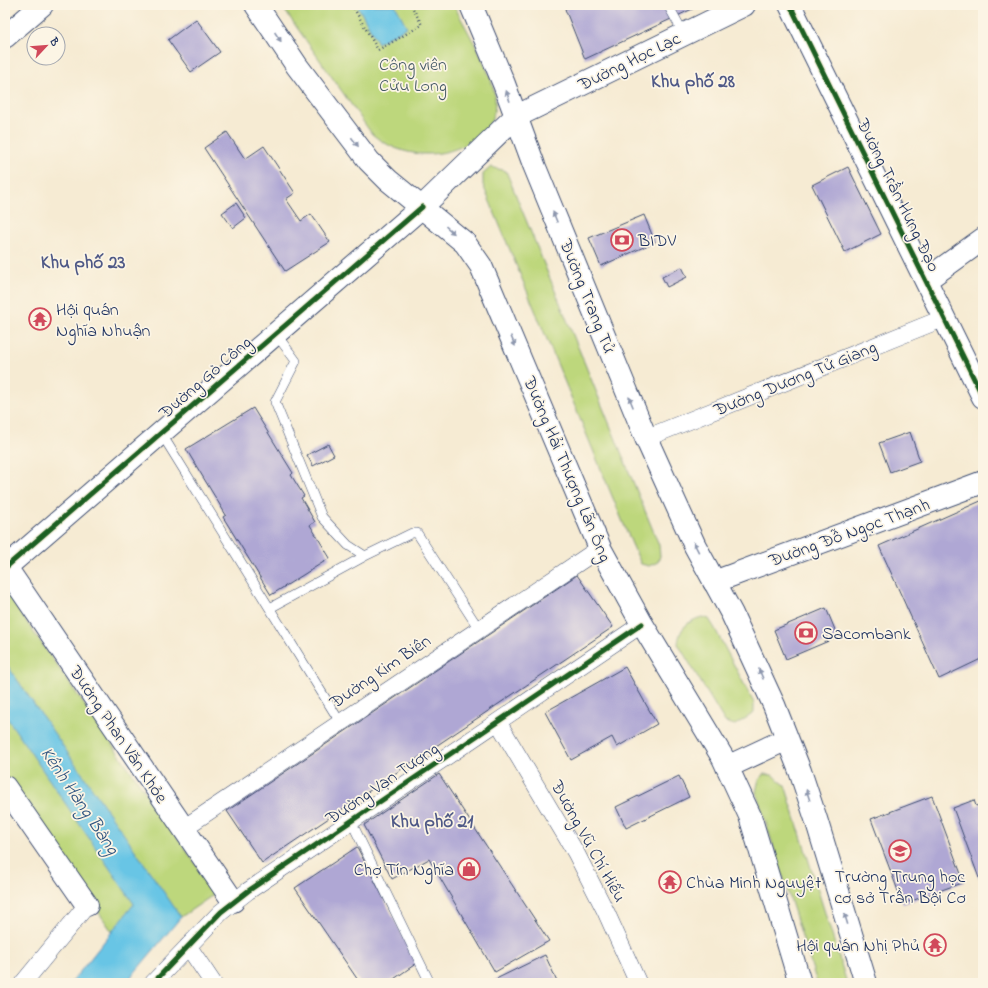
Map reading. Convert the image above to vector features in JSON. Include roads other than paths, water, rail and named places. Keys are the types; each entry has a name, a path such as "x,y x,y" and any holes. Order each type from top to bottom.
{"main road":[{"path":"5,37 42,5"},
{"name":"Đường Hải Thượng Lãn Ông","path":"256,5 297,66 369,161 388,180 464,243 481,266 600,548 642,624 727,767 750,816 800,983"},
{"name":"Đường Trang Tử","path":"471,5 646,438 695,546 714,582"},
{"name":"Đường Học Lạc","path":"422,207 515,117 744,5"},
{"name":"Đường Trần Hưng Đạo","path":"790,5 944,318 978,371 983,397"},
{"name":"Đường Gò Công","path":"5,567 422,207"},
{"path":"926,280 983,239"},
{"name":"Đường Đỗ Ngọc Thạnh","path":"714,582 983,482"},
{"name":"Đường Phan Văn Khỏe","path":"5,567 234,901"},
{"path":"714,582 758,667 787,738 816,819 866,983"},
{"path":"727,767 787,738"},
{"path":"5,787 87,905"}],"street":[{"name":"Đường Dương Tử Giang","path":"646,438 944,318"},
{"name":"Đường Kim Biên","path":"184,828 600,548"},
{"name":"Đường Vạn Tượng","path":"153,983 234,901 642,624"},
{"name":"Đường Vũ Chí Hiếu","path":"498,722 576,853 606,912 638,983"},
{"path":"23,983 87,905"},
{"path":"188,946 213,983"}],"lane":[{"path":"668,5 684,34"},
{"path":"276,334 296,361 275,402 322,517 348,545 365,556"},
{"path":"161,433 340,722"},
{"path":"270,608 365,556 412,533 417,533 479,629"},
{"path":"351,821 430,983"}],"water":[{"path":"357,5 395,5 407,27 378,43"},
{"name":"Kênh Hàng Bàng","path":"5,662 181,917 126,983 71,983 134,904 5,715"}],"place":[{"name":"BIDV","path":"622,240"},
{"name":"Hội quán Nghĩa Nhuận","path":"40,319"},
{"name":"Sacombank","path":"806,633"},
{"name":"Trường Trung học cơ sở Trần Bội Cơ","path":"900,851"},
{"name":"Chợ Tín Nghĩa","path":"469,869"},
{"name":"Chùa Minh Nguyệt","path":"670,882"},
{"name":"Hội quán Nhị Phủ","path":"935,945"}],"district":[{"name":"Khu phố 28","path":"693,80"},
{"name":"Khu phố 23","path":"83,261"},
{"name":"Khu phố 21","path":"432,820"}],"park label":[{"name":"Công viên Cửu Long","path":"413,74"}]}
